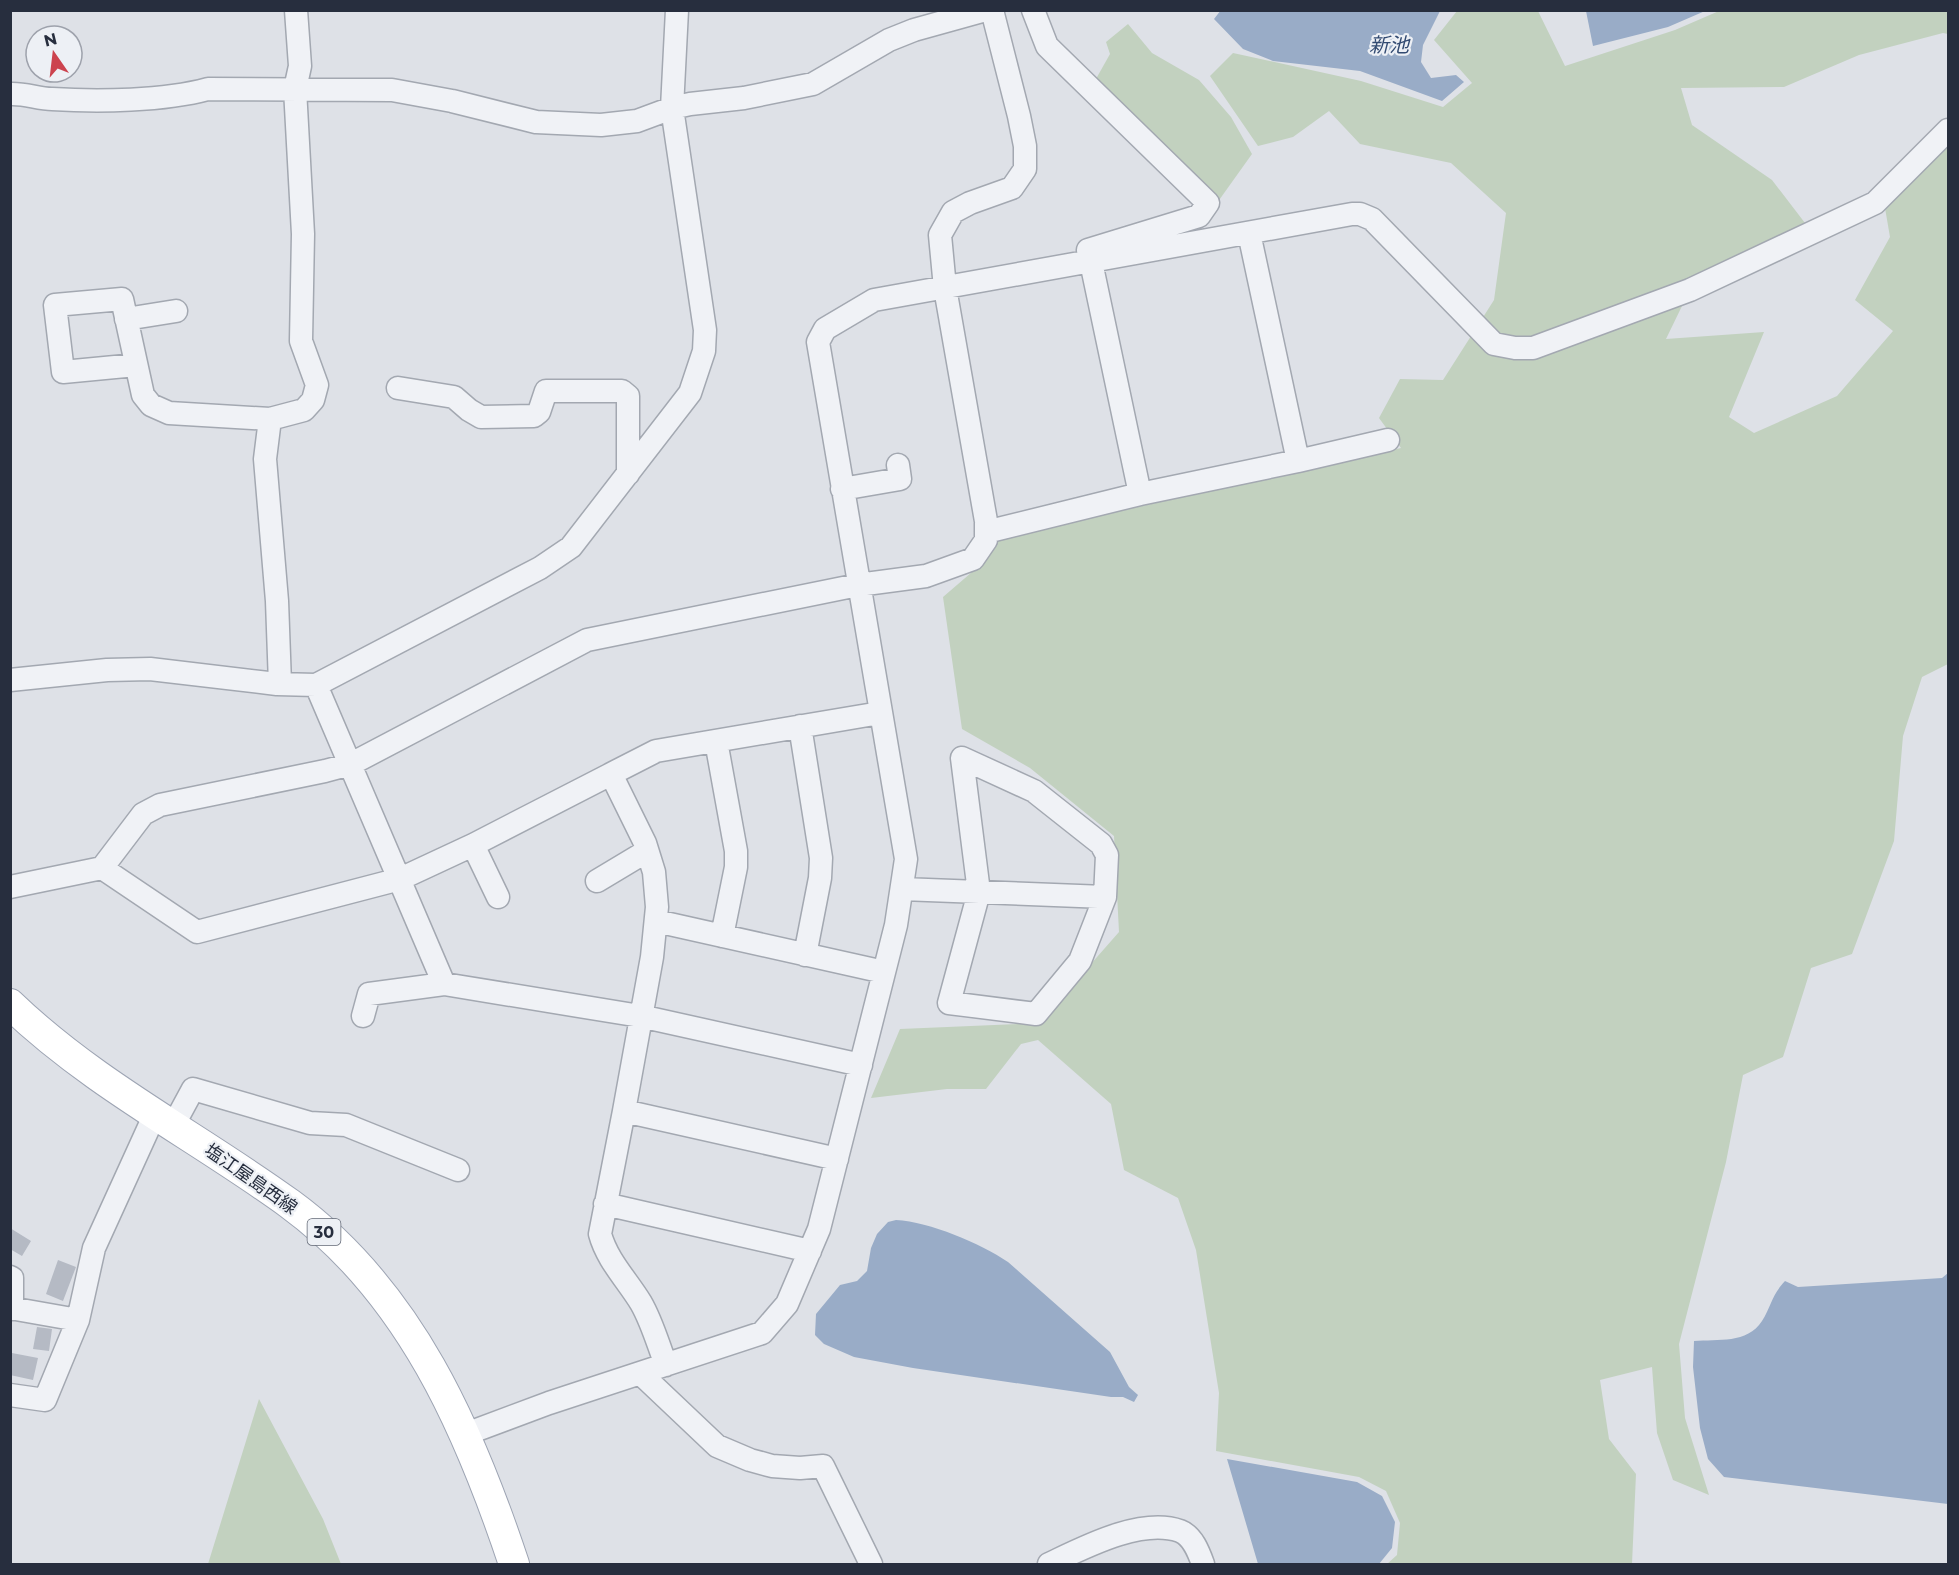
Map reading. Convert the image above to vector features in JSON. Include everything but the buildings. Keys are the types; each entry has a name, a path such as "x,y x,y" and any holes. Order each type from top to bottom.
{"main road":[{"name":"塩江屋島西線","path":"10,1004 105,1081 291,1205 330,1238 362,1270 405,1323 437,1376 466,1434 491,1495 514,1564"}],"street":[{"path":"136,365 63,372 55,305 122,299 143,395 151,405 169,413 270,419 304,410 313,400 317,385 302,341 303,234 295,89 300,66 296,10"},
{"path":"10,680 107,670 150,669 280,684 316,685 540,568 571,548 690,393 704,351 705,330 672,108 677,10"},
{"path":"10,94 20,93 50,99 109,99 165,97 208,89 392,90 452,101 536,122 601,125 637,121 672,108 744,98 813,84 889,40 914,30 986,10"},
{"path":"10,887 102,868 142,813 160,805 351,764 586,640 858,585 926,576 973,559 986,540 986,532 945,288 940,236 953,212 970,203 1011,188 1024,169 1025,146 992,10"},
{"path":"987,281 1199,216 1208,204 1047,46 1033,10"},
{"path":"466,1434 549,1403 762,1333 787,1304 819,1229 896,925 906,859 818,342 825,329 874,300 1360,214 1372,219 1494,344 1515,348 1533,348 1690,290 1875,203 1948,130"},
{"path":"1249,233 1298,461"},
{"path":"1091,262 1140,494"},
{"path":"126,319 176,311"},
{"path":"398,388 454,397 481,417 534,416 539,412 546,391 622,391 628,396 628,474"},
{"path":"270,419 265,459 277,601 280,684"},
{"path":"986,532 1140,494 1389,440"},
{"path":"842,489 900,479 898,465"},
{"path":"316,685 444,984"},
{"path":"102,868 198,932 400,879 473,845 656,751 880,712"},
{"path":"800,726 821,858 820,878 805,955"},
{"path":"716,741 736,851 736,867 722,936"},
{"path":"962,758 1034,791 1101,844 1107,855 1105,897 1080,961 1036,1014 949,1003 979,892 962,758"},
{"path":"611,774 647,851 654,872 657,907 652,957 600,1234 603,1247 641,1303 651,1322 666,1365"},
{"path":"473,845 498,897"},
{"path":"597,881 647,851"},
{"path":"902,889 1105,897"},
{"path":"656,921 884,972"},
{"path":"363,1016 369,993 444,984 640,1016 861,1065"},
{"path":"10,1395 45,1400 78,1320 94,1248 164,1120 193,1089 310,1123 346,1125 458,1170"},
{"path":"624,1111 837,1159"},
{"path":"605,1204 810,1251"},
{"path":"10,1277 12,1278 11,1308 78,1320"},
{"path":"641,1374 717,1446 750,1460 772,1466 800,1468 823,1466 871,1564"},
{"path":"1048,1564 1113,1537 1139,1529 1165,1528 1182,1532 1191,1540 1203,1564"}],"green space":[{"path":"1457,11 1538,11 1565,66 1675,30 1719,11 1948,11 1948,34 1943,33 1859,55 1784,87 1681,88 1692,125 1772,180 1805,223 1697,275 1666,339 1764,332 1729,417 1754,433 1837,396 1893,331 1855,300 1890,237 1885,208 1948,136 1948,664 1922,677 1903,736 1894,841 1852,954 1811,968 1783,1057 1743,1075 1726,1162 1679,1344 1685,1418 1709,1495 1673,1480 1657,1433 1652,1367 1600,1380 1609,1439 1636,1474 1632,1564 1387,1564 1397,1555 1400,1523 1386,1491 1359,1477 1216,1451 1219,1393 1196,1250 1178,1198 1124,1170 1111,1104 1038,1040 1021,1044 986,1089 947,1089 871,1098 900,1029 1039,1023 1119,932 1114,836 1030,768 962,729 943,597 979,566 995,539 1401,448 1379,418 1400,379 1443,380 1494,300 1506,213 1451,163 1360,144 1329,111 1293,137 1258,146 1210,76 1233,53 1361,81 1443,107 1472,83 1434,40"},
{"path":"1128,24 1152,53 1199,80 1231,117 1252,154 1217,203 1092,86 1110,54 1106,42"},
{"path":"259,1399 323,1519 341,1564 208,1564"}],"water":[{"name":"新池","path":"1221,10 1440,11 1423,45 1421,62 1431,78 1456,75 1464,82 1442,101 1360,71 1273,61 1243,49 1214,19"},
{"path":"1586,10 1705,11 1668,27 1593,46"},
{"path":"896,1220 939,1229 983,1248 1008,1262 1110,1352 1129,1387 1138,1395 1134,1402 1123,1397 913,1368 854,1357 824,1344 815,1335 816,1314 840,1285 857,1281 867,1271 871,1248 877,1234 888,1222"},
{"path":"1948,1273 1948,1504 1724,1477 1708,1459 1700,1428 1693,1367 1694,1341 1731,1339 1748,1334 1762,1321 1777,1291 1785,1281 1798,1287 1942,1278"},
{"path":"1227,1459 1357,1482 1382,1496 1395,1522 1392,1548 1379,1564 1258,1564"}]}
